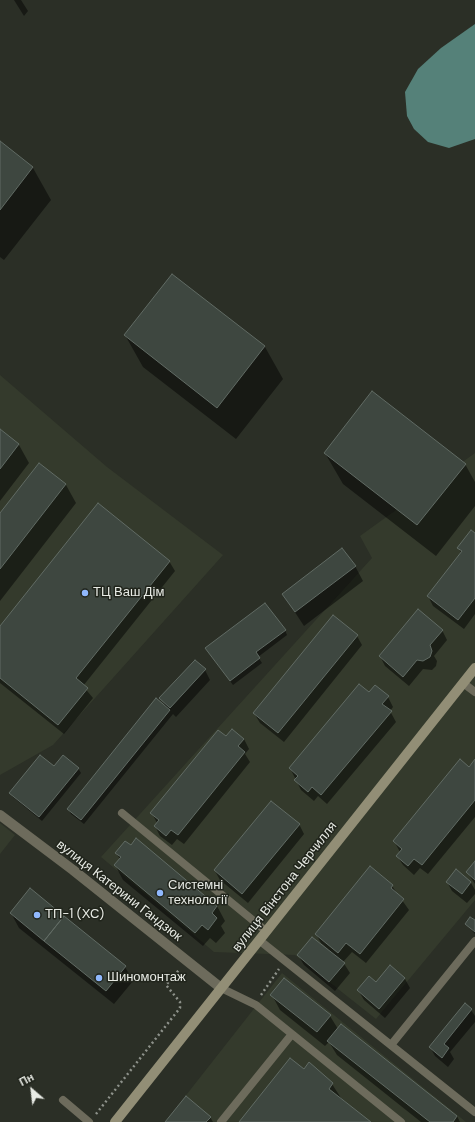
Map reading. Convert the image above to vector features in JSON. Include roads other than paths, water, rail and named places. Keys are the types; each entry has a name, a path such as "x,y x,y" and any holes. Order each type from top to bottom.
{"street":[{"name":"вулиця Вінстона Черчилля","path":"114,1122 475,668"},
{"name":"вулиця Катерини Гандзюк","path":"0,815 73,870 220,988"}],"lane":[{"path":"463,683 475,692"},
{"path":"122,813 266,931"},
{"path":"259,940 475,1112"},
{"path":"391,1045 475,941"},
{"path":"220,988 256,1005 401,1122"},
{"path":"221,1122 292,1034"},
{"path":"63,1100 89,1122"}],"water":[{"path":"475,24 475,139 449,148 428,142 414,129 407,116 405,92 418,69 441,48"}],"place":[{"name":"ТЦ Ваш Дім","path":"85,593"},
{"name":"Системні технології","path":"160,893"},
{"name":"ТП-1 (ХС)","path":"37,915"},
{"name":"Шиномонтаж","path":"99,978"}]}
